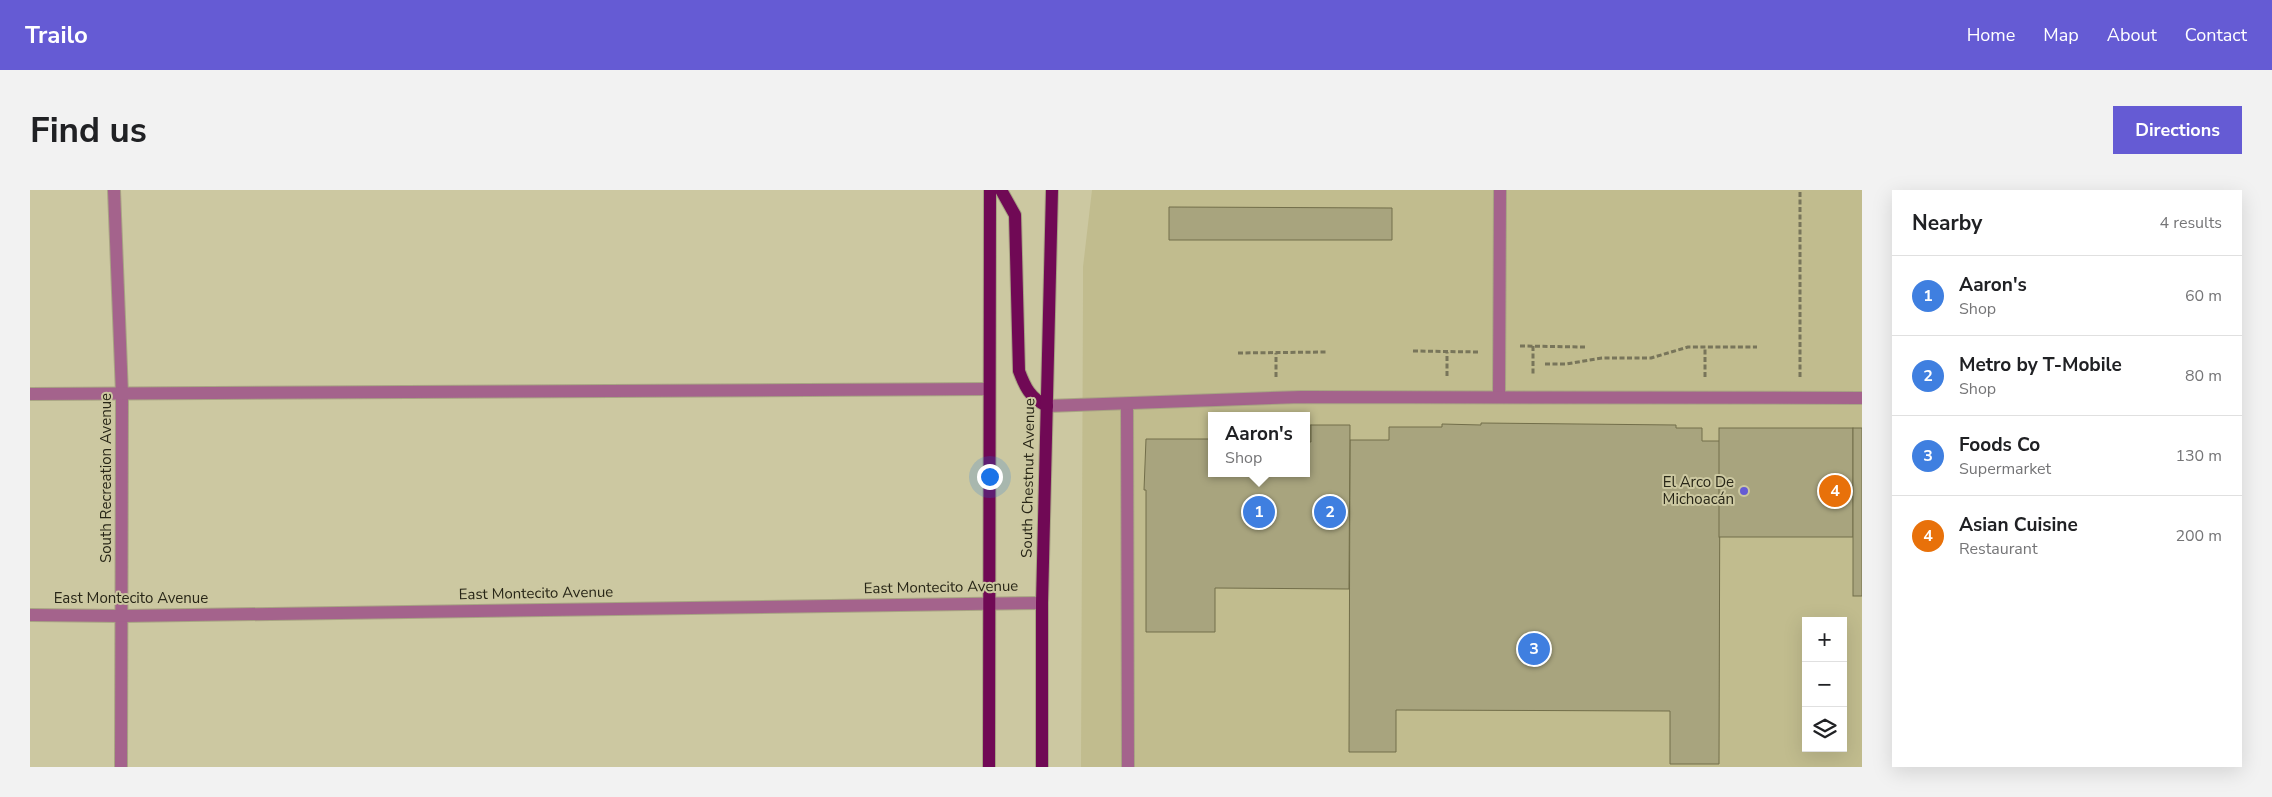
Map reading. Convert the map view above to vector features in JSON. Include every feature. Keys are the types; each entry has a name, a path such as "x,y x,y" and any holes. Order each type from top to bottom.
{"main road":[{"path":"988,767 990,190"},
{"path":"1001,190 1015,215 1019,370 1024,386 1030,395 1047,406"},
{"name":"South Chestnut Avenue","path":"1042,767 1042,603 1052,190"}],"street":[{"name":"South Recreation Avenue","path":"114,190 122,394 121,767"},
{"path":"1499,397 1500,190"},
{"path":"30,394 989,389"},
{"path":"1047,406 1301,396 1862,398"},
{"path":"1127,404 1128,767"},
{"name":"East Montecito Avenue","path":"30,615 122,616 1042,603"}],"path":[{"path":"1800,190 1800,398"},
{"path":"1533,346 1533,376"},
{"path":"1545,364 1566,364 1602,358 1651,358 1688,347 1757,347"},
{"path":"1704,376 1705,347"},
{"path":"1238,353 1326,352"},
{"path":"1447,376 1448,352"},
{"path":"1276,353 1276,376"}],"shaded area":[{"path":"1092,190 1862,190 1862,767 1081,767 1083,267"}],"building":[{"path":"1169,207 1392,208 1392,240 1169,240"},
{"path":"1481,423 1676,425 1676,428 1702,428 1702,441 1720,441 1719,764 1670,764 1670,711 1396,710 1396,752 1349,752 1350,440 1389,440 1389,427 1442,427 1442,424 1481,425"},
{"path":"1310,425 1311,425 1310,442"},
{"path":"1311,425 1350,425 1349,589 1215,588 1215,632 1146,632 1146,490 1144,490 1146,439 1208,439 1208,477 1310,477"},
{"path":"1719,428 1853,428 1853,537 1719,537"},
{"path":"1853,428 1862,428 1862,596 1853,596"}],"place":[{"name":"El Arco De Michoacán","path":"1744,491"},
{"name":"Asian Cuisine","path":"1835,491"},
{"name":"Aaron's","path":"1259,512"},
{"name":"Metro by T-Mobile","path":"1330,512"},
{"name":"Foods Co","path":"1534,649"}]}
